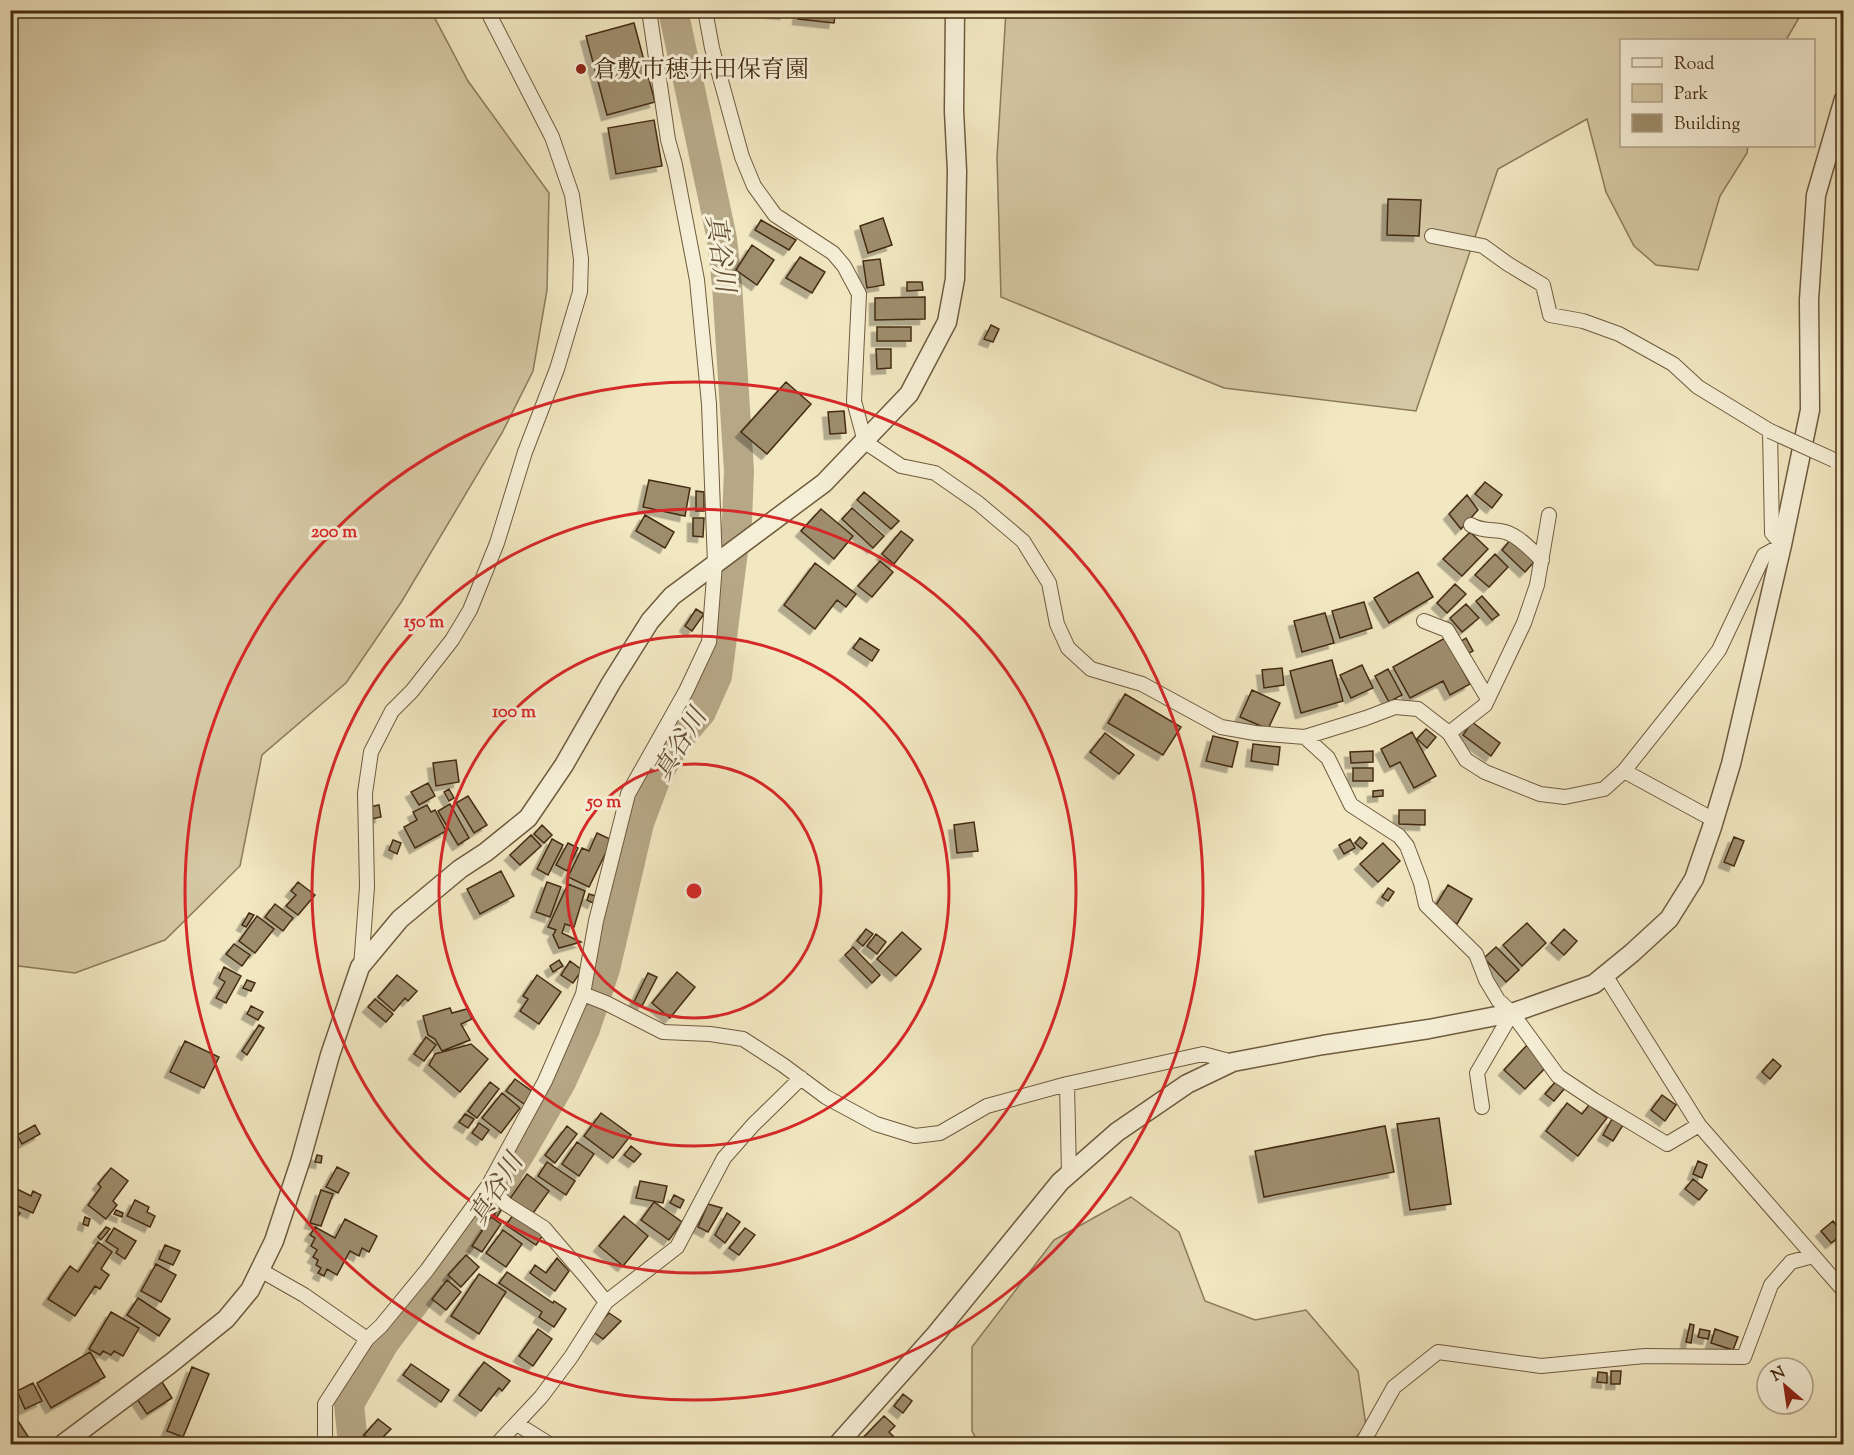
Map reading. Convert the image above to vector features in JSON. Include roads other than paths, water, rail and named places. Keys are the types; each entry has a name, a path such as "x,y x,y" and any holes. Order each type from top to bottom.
{"street":[{"path":"63,1444 226,1319 250,1290 274,1242 302,1160 330,1055 360,967 367,887 365,794 371,752 392,711 412,691 452,640 470,609 497,543 525,452 557,369 580,292 581,259 572,195 552,137 489,10"},
{"path":"325,1444 325,1404 367,1339 381,1326 427,1270 488,1187 545,1081 585,995 596,921 628,794 686,691 709,642 720,560 709,404 697,280 668,140 649,10"},
{"path":"705,10 712,48 742,157 754,186 775,215 833,254 844,266 859,294 854,401 865,442 901,466 935,473 978,502 1023,541 1049,584 1057,624 1068,648 1091,669 1142,684 1221,727 1255,734 1305,737 1395,707 1418,709 1449,733 1466,760 1485,772 1540,794 1565,797 1581,795 1604,789 1624,771 1719,650 1764,555 1782,545"},
{"path":"360,967 400,919 460,869 486,852 528,818 564,765 650,621 672,596 824,483 909,394 947,322 955,279 957,171 954,111 955,10"},
{"path":"838,1444 936,1334 1060,1182 1117,1132 1187,1084 1233,1062 1512,1013 1594,984 1669,919 1694,879 1731,764 1782,545 1810,410 1809,300 1816,195 1843,104"},
{"path":"1432,236 1483,246 1543,285 1550,315 1583,321 1619,334 1673,364 1698,387 1770,431 1839,461"},
{"path":"1770,431 1772,533 1782,545"},
{"path":"1449,733 1485,705 1524,623 1537,585 1549,515"},
{"path":"1471,525 1480,530 1507,532 1542,560"},
{"path":"1424,621 1447,630 1488,699"},
{"path":"1305,737 1328,758 1351,805 1399,836 1407,846 1418,874 1426,905 1476,954 1497,1000 1512,1013 1558,1076 1667,1144 1699,1125"},
{"path":"1624,771 1714,820"},
{"path":"1605,975 1699,1125 1844,1292"},
{"path":"585,995 606,1002 663,1032 710,1034 743,1040 783,1065 826,1097 876,1124 915,1136 940,1133 987,1106 1067,1084 1203,1054 1233,1062"},
{"path":"1482,1107 1477,1073 1512,1013"},
{"path":"497,1444 541,1398 606,1302 677,1247 724,1158 753,1125 801,1078"},
{"path":"1067,1084 1069,1173"},
{"path":"488,1187 506,1204 544,1228 606,1302"},
{"path":"1362,1444 1394,1387 1438,1352 1541,1366 1645,1356 1744,1357 1771,1285 1791,1262 1813,1256"},
{"path":"260,1270 304,1295 367,1339"},
{"path":"517,1424 549,1444"}],"waterway":[{"name":"真谷川","path":"353,1444 349,1404 384,1343 476,1221 520,1153 561,1082 585,1029 605,969 639,823 657,775 677,740 701,712 717,676 737,520 739,471 727,285 722,239 673,10"}],"place":[{"name":"倉敷市穂井田保育園","path":"581,69"}]}
